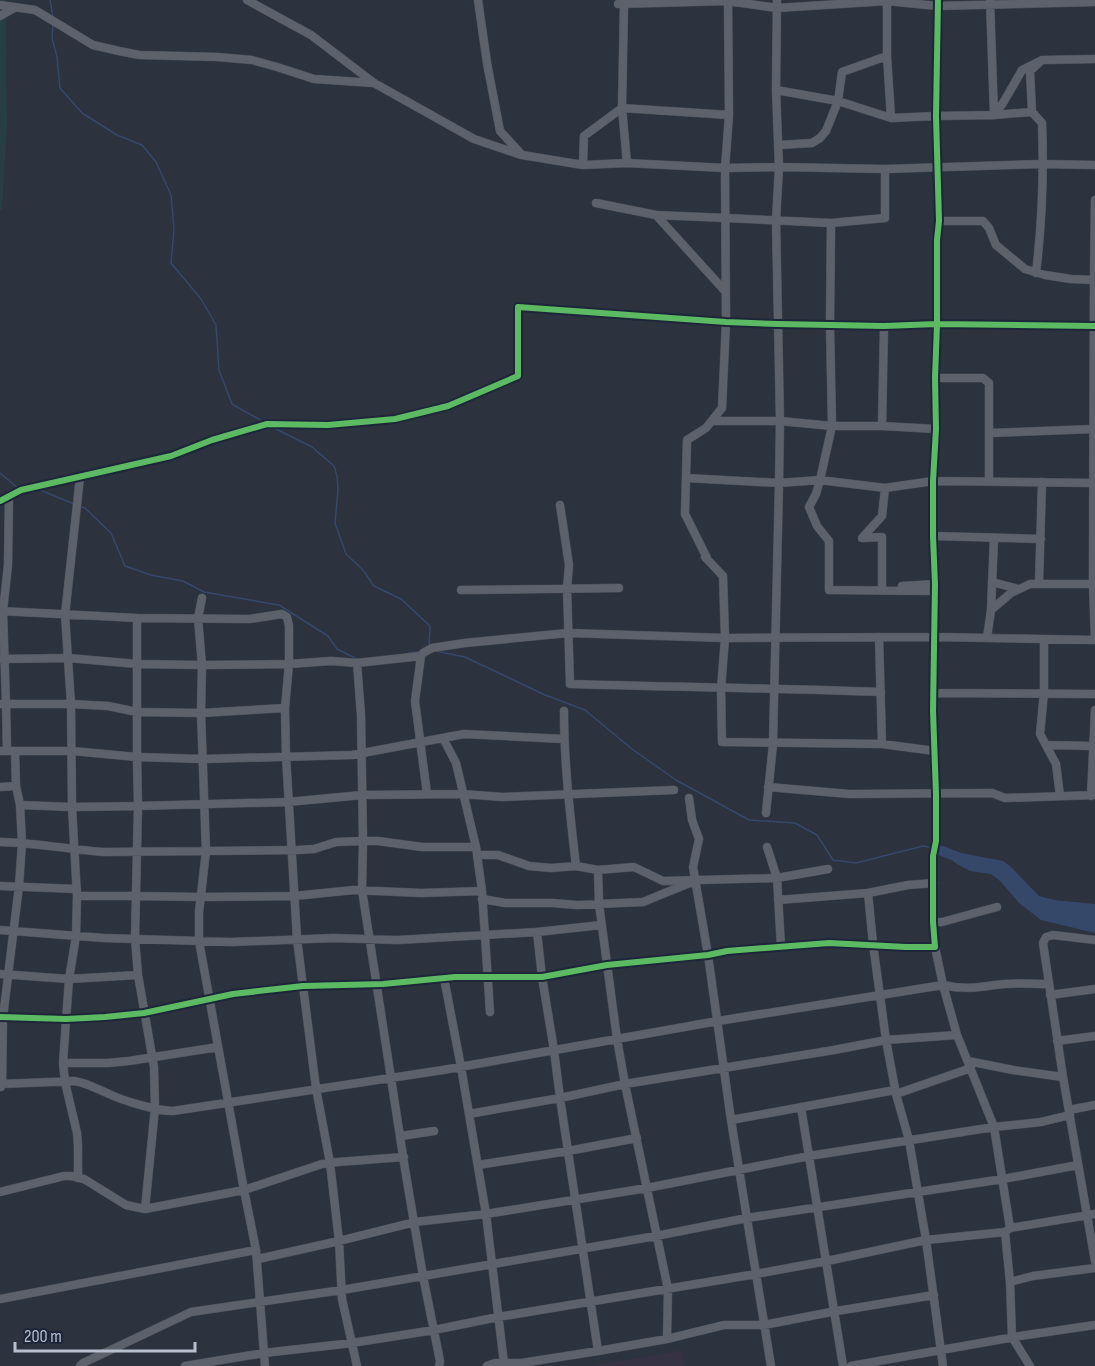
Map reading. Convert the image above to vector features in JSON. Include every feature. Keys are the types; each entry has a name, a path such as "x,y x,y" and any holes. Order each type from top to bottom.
{"street":[{"path":"247,0 311,35 374,83 474,139 522,155 583,165 627,163 725,168 885,169 1043,164 1095,165"},
{"path":"478,0 500,131 522,155"},
{"path":"728,1 729,115 725,168 725,377 722,408 706,428 687,440 686,478 686,514 706,558 723,576 725,638 721,689 722,742 882,744 935,751"},
{"path":"627,163 622,108 621,4 728,1 777,4 887,1 1095,2"},
{"path":"887,1 887,56 891,118"},
{"path":"990,2 994,115"},
{"path":"937,3 936,167 939,221 933,481 935,588 933,693 936,794 933,922 935,947 943,985 957,1035 994,1127 1003,1179 1008,1230 1012,1337 1030,1366"},
{"path":"766,813 773,744 780,421 776,220 779,167 776,90 777,4"},
{"path":"0,5 35,10 88,42 119,51 139,55 252,60 314,79 374,83"},
{"path":"0,16 14,8"},
{"path":"779,145 813,143 820,138 838,101 842,72 887,56"},
{"path":"994,115 1022,70 1042,60 1095,59"},
{"path":"1036,273 1043,164 1042,123 1032,112 1030,71 1042,60"},
{"path":"776,90 838,101 891,118 1032,112"},
{"path":"583,165 584,136 622,108 729,115"},
{"path":"596,203 656,215 831,223 885,218 885,169"},
{"path":"427,794 416,701 421,656 432,648 568,633 725,638 1095,639 1093,584 1095,200"},
{"path":"656,215 725,291"},
{"path":"939,221 982,221 989,228 996,245 1025,269 1071,279 1094,280"},
{"path":"829,590 829,541 817,526 809,507 820,480 832,426 831,223"},
{"path":"0,501 21,490 171,456 212,440 267,424 328,425 395,419 448,406 518,376 519,307 778,324 1094,326"},
{"path":"882,426 884,326"},
{"path":"935,378 983,378 987,381 989,385 989,481"},
{"path":"712,421 780,421 832,426 936,429"},
{"path":"989,433 1094,429"},
{"path":"78,1178 78,1146 63,1063 69,979 76,936 77,893 72,807 71,704 65,615 80,477"},
{"path":"686,478 779,483 820,480 885,488 933,481 1094,483"},
{"path":"1039,584 1042,482"},
{"path":"882,587 882,537 862,538 882,516 885,488"},
{"path":"9,496 8,565 1,611 3,704 7,751 20,805 22,843 13,931 4,974 1,1017 1,1086 85,1082 110,1095 173,1111 461,1066 943,985 976,988 1006,984 1048,984"},
{"path":"560,505 568,565 570,684 880,692"},
{"path":"933,536 1041,539"},
{"path":"987,638 991,610 994,537"},
{"path":"992,582 1018,589"},
{"path":"991,610 1018,589 1030,584 1093,584"},
{"path":"829,590 882,587 935,588"},
{"path":"461,590 619,588"},
{"path":"829,590 935,588"},
{"path":"202,598 198,618 202,665 201,713 206,851 200,897 199,941 258,1259 265,1366"},
{"path":"1,611 137,618 250,619 282,614 288,619 286,756 297,939 316,1088 330,1163 342,1290 357,1366"},
{"path":"137,618 138,852 135,939 138,975 153,1058 155,1108 145,1209"},
{"path":"879,637 882,744"},
{"path":"1044,640 1044,693 1040,734 1058,769 1060,796"},
{"path":"2,659 68,658 137,664 202,665 331,661 357,663 421,656"},
{"path":"357,663 361,716 362,890 400,1137 440,1361 439,1366"},
{"path":"933,693 1095,694"},
{"path":"3,704 71,704 108,706 137,712 201,713 285,708"},
{"path":"768,787 849,794 992,793 1005,798 1093,796 1095,710"},
{"path":"564,711 567,794 576,866"},
{"path":"7,751 72,751 137,758 203,759 361,753 464,734 564,739"},
{"path":"443,738 456,763 476,851 482,895 490,1012"},
{"path":"1046,745 1093,746"},
{"path":"0,787 16,786"},
{"path":"20,805 138,806 288,802 362,795 463,794 501,797 674,790"},
{"path":"689,798 692,820 699,839 693,867 697,880 731,1120 771,1366"},
{"path":"0,842 75,850 138,852 306,850 336,842 378,841 476,851 498,855 529,866 551,868 576,866 598,870 634,867 663,881 777,878 828,869"},
{"path":"767,847 777,878 781,947"},
{"path":"598,870 599,904 617,1039 668,1289 667,1339"},
{"path":"0,886 77,893 200,897 294,896 362,890 482,895 505,903 577,905 644,902 697,880"},
{"path":"778,900 868,893 908,885 934,883"},
{"path":"868,893 886,1040 896,1092 909,1140 926,1240 943,1366"},
{"path":"933,922 942,922 997,907"},
{"path":"0,930 135,939 243,942 333,938 398,940 537,932 602,925"},
{"path":"537,932 598,1351"},
{"path":"1095,940 1053,935 1046,937 1043,943 1078,1165 1091,1215 1095,1261"},
{"path":"1,1017 66,1019 105,1017 144,1013 233,994 303,986 377,984 455,977 542,977 607,965 727,951 829,943 935,947"},
{"path":"4,974 69,979 138,975"},
{"path":"444,978 486,1214 504,1363"},
{"path":"1050,995 1095,989"},
{"path":"469,1114 625,1084 886,1040 957,1035"},
{"path":"1057,1041 1095,1036"},
{"path":"63,1063 108,1063 218,1047"},
{"path":"731,1120 896,1092 970,1064 1063,1077"},
{"path":"258,1259 415,1222 575,1200 739,1171 809,1156 994,1127 1041,1122 1095,1105"},
{"path":"801,1107 843,1366"},
{"path":"400,1137 434,1131"},
{"path":"478,1166 637,1138"},
{"path":"0,1191 64,1176 89,1182 126,1205 145,1209 244,1190 330,1163 404,1157"},
{"path":"80,1366 191,1312 342,1290 747,1218 1003,1179 1078,1165"},
{"path":"185,1366 434,1330 498,1317 756,1274 926,1240 1008,1230 1091,1215"},
{"path":"0,1299 256,1250"},
{"path":"1010,1282 1033,1276 1095,1268"},
{"path":"487,1366 598,1351 667,1339 724,1325 764,1325 934,1295"},
{"path":"851,1366 1012,1337 1095,1325"}],"shaded area":[{"path":"0,0 6,0 7,129 2,210 0,210"},
{"path":"682,1350 685,1366 591,1366"}],"water":[{"path":"956,852 1003,861 1039,896 1054,900 1095,904 1095,933 1041,920 1019,903 991,874 970,871 952,860 949,853"}],"waterway":[{"path":"50,0 53,17"},
{"path":"53,24 52,38 57,57 60,88 82,113 117,135 142,145 156,162 171,195 174,229 171,263 201,299 216,325 219,370 232,404 262,421"},
{"path":"274,428 312,447 334,466 338,490 335,523 346,554 363,570 374,586 401,599 430,626 429,647"},
{"path":"0,473 18,488"},
{"path":"40,490 74,504"},
{"path":"79,506 85,508 111,533 125,566 151,575 183,581 204,592 279,605 328,636 337,649 360,659"},
{"path":"409,653 422,651"},
{"path":"435,651 465,657 545,695 585,710 632,749 676,780 749,820 795,823 817,835 833,860 856,863 923,846 929,847"},
{"path":"939,850 961,858"}],"cycle path":[{"path":"0,1017 66,1019 105,1017 144,1013 233,994 303,986 383,984 455,977 542,977 607,965 727,951 829,943 935,947 933,922 933,856 936,841 933,711 935,584 933,481 939,221 936,116 938,0"},
{"path":"0,501 21,490 171,456 212,440 267,424 328,425 395,419 448,406 518,376 518,307 778,324 1095,326"}]}
